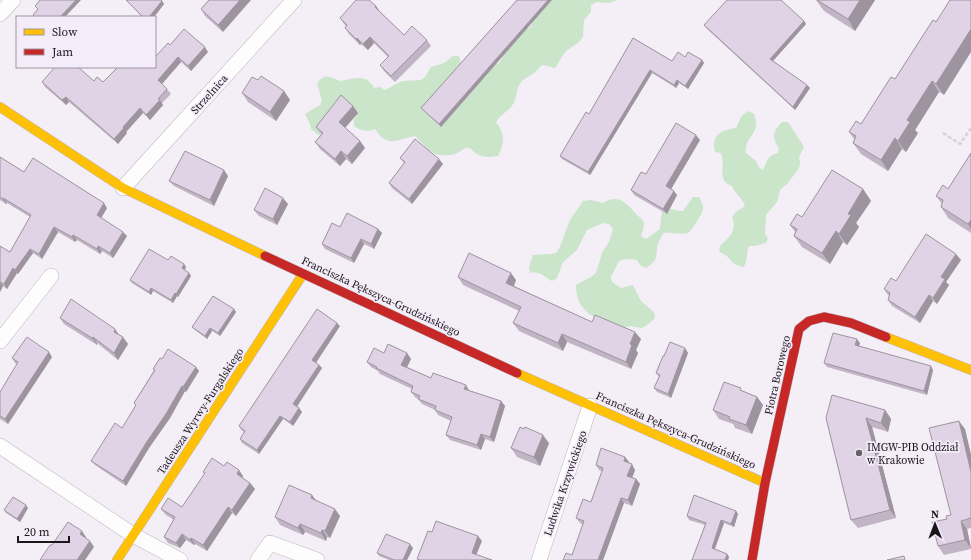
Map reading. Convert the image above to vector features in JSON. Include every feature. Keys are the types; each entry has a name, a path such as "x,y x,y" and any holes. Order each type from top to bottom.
{"street":[{"path":"0,14 13,0"},
{"name":"Strzelnica","path":"124,188 294,0"},
{"name":"Franciszka Pększyca-Grudzińskiego","path":"0,107 124,188 304,274 590,406 765,482"},
{"name":"Tadeusza Wyrwy-Furgalskiego","path":"117,560 304,274"},
{"path":"0,341 51,276"},
{"name":"Piotra Borowego","path":"752,560 765,482 800,329 809,321 824,317 851,323 971,370"},
{"name":"Ludwika Krzywickiego","path":"539,560 590,406"},
{"path":"0,446 133,535 180,560"},
{"path":"258,560 270,543 317,560"}],"path":[{"path":"943,133 960,144 971,128"}],"green space":[{"path":"541,0 618,0 609,3 597,2 591,5 591,12 584,20 583,37 579,42 565,52 555,68 543,65 524,79 518,88 512,106 499,117 496,122 503,138 498,156 482,156 468,148 455,154 437,154 428,149 415,136 388,141 379,135 375,129 364,130 356,128 354,126 354,120 356,115 334,104 331,108 327,124 323,131 319,135 311,129 305,114 320,105 322,100 317,84 322,78 328,76 341,81 360,78 368,81 374,88 380,87 385,90 402,81 421,80 425,77 431,67 444,63 453,56 459,56 461,63 456,67 459,72 499,63 518,32 529,28 532,24 532,17"},
{"path":"749,111 754,114 756,124 755,130 746,145 746,153 756,161 759,167 763,170 769,157 778,153 779,148 776,144 774,134 782,122 788,122 804,147 799,157 799,168 788,183 780,190 777,202 766,215 765,234 768,238 766,243 749,246 744,267 739,266 719,252 720,246 732,233 734,222 732,217 736,212 745,206 732,186 724,180 722,173 721,153 715,152 714,141 718,134 726,130 736,128 742,116"},
{"path":"693,197 699,197 703,208 699,218 690,232 683,234 663,233 658,245 656,258 652,264 646,268 640,265 637,260 628,259 619,261 611,277 612,282 621,288 633,285 641,301 654,312 655,318 646,326 641,328 629,326 619,330 589,314 580,303 577,295 576,285 596,273 602,253 609,242 613,229 609,224 603,223 587,230 577,250 563,262 557,278 552,281 539,273 530,273 529,267 533,255 556,253 559,249 570,220 583,201 591,200 603,203 614,199 622,201 643,221 644,227 641,236 646,239 660,229 662,210 670,209 683,211"}],"building":[{"path":"40,0 76,0 61,16 34,16 33,15 38,9 35,6"},
{"path":"126,0 162,1 150,16 142,16"},
{"path":"209,0 240,0 218,25 201,9"},
{"path":"356,0 369,0 404,35 412,26 427,40 391,76 380,65 389,56 370,37 363,44 357,38 356,39 345,28 347,25 340,18"},
{"path":"517,0 548,0 439,124 421,108"},
{"path":"727,0 781,0 804,21 770,59 807,85 793,107 704,25"},
{"path":"817,0 860,0 848,19"},
{"path":"950,0 971,0 971,29 936,84 932,81 907,120 910,122 898,141 895,138 881,160 853,143 856,136 849,132 856,121 861,124 891,77 895,79 933,20 936,22"},
{"path":"184,29 205,47 188,66 178,57 158,80 167,89 158,99 160,100 146,115 140,108 114,139 66,97 62,100 42,82 54,68 79,68 94,81 97,77 103,82 117,68 156,68 156,56 168,43 170,45"},
{"path":"633,38 672,61 678,52 685,57 688,52 702,60 685,86 677,80 674,85 650,70 588,172 560,156 586,112 589,114"},
{"path":"261,76 284,91 270,112 242,93 252,77 258,80"},
{"path":"341,95 353,106 339,122 360,141 347,156 341,151 335,159 315,142 323,133 316,127"},
{"path":"676,123 696,135 666,186 674,191 663,209 631,190 641,172 646,174"},
{"path":"415,139 439,159 409,199 389,183 405,162 400,158"},
{"path":"185,151 224,170 210,200 169,181"},
{"path":"971,153 971,220 968,224 941,207 943,200 936,196 943,185 948,189"},
{"path":"0,157 24,172 33,158 104,203 97,215 123,232 110,253 98,246 97,249 73,235 72,237 54,227 39,254 30,249 15,270 13,268 4,284 0,282 0,246 10,252 31,215 0,197"},
{"path":"832,170 863,189 848,214 851,215 839,234 836,231 822,253 794,236 797,229 790,225 797,214 802,217"},
{"path":"265,188 283,198 273,219 254,210"},
{"path":"347,213 378,229 371,244 361,239 351,258 322,244 332,223 340,227"},
{"path":"926,234 956,254 941,277 945,279 933,298 929,295 915,317 888,300 890,293 884,289 891,278 896,281"},
{"path":"149,249 168,260 171,256 184,264 182,268 189,273 171,300 151,288 149,292 130,280"},
{"path":"469,253 511,273 506,283 592,322 595,315 635,332 630,344 632,345 626,362 562,334 558,343 513,323 521,307 458,277"},
{"path":"213,296 234,309 218,333 210,328 205,336 192,327"},
{"path":"71,299 115,329 114,332 123,337 114,353 93,337 92,338 60,318"},
{"path":"317,309 337,323 312,360 319,365 293,404 299,408 290,422 280,416 257,450 240,439 245,431 239,426"},
{"path":"833,333 857,339 855,345 931,366 924,391 824,363"},
{"path":"27,337 49,352 5,419 0,416 0,392 18,362 12,358"},
{"path":"670,342 685,348 668,394 654,388 660,375 656,373"},
{"path":"388,344 407,353 401,365 431,378 433,373 466,385 464,389 501,401 490,437 481,434 477,445 446,435 452,417 435,410 436,406 418,399 420,396 411,392 413,386 367,362 374,348 384,353"},
{"path":"168,349 196,367 183,387 182,386 123,481 91,461 115,423 122,428 136,405 134,403 155,370 153,369"},
{"path":"724,382 741,388 740,390 757,397 746,425 729,419 730,417 713,410"},
{"name":"IMGW-PIB Oddział w Krakowie","path":"832,395 885,410 881,423 866,418 890,510 851,520 826,418"},
{"path":"959,421 971,472 971,518 961,521 965,540 938,546 932,522 947,519 946,516 951,515 929,428"},
{"path":"520,427 524,429 525,427 543,435 534,457 511,448"},
{"path":"601,448 625,457 624,461 632,464 627,476 636,479 628,500 621,498 598,560 563,560 566,553 572,555 584,521 576,518 583,499 591,502 603,468 596,465"},
{"path":"212,458 224,466 227,462 239,470 237,474 250,483 232,510 228,507 203,545 191,538 190,540 182,534 176,543 164,537 175,517 161,509 168,498 182,507 205,473 203,472"},
{"path":"289,485 312,495 311,498 335,509 325,531 322,530 321,533 300,524 298,528 275,517"},
{"path":"694,495 736,511 731,524 721,520 712,548 727,554 725,560 692,560 706,523 687,516"},
{"path":"13,497 26,505 17,519 4,510"},
{"path":"436,521 478,536 472,553 492,560 417,559 428,531 432,532"},
{"path":"68,522 82,531 80,534 90,541 77,560 40,560 50,545 52,545"},
{"path":"386,534 410,544 403,560 394,560 377,553"},
{"path":"904,556 905,560 887,560"}],"traffic: slow":[{"path":"0,107 123,188 265,256"},
{"path":"117,560 303,274"},
{"path":"886,337 971,370"},
{"path":"517,373 765,483"}],"traffic: jam":[{"path":"265,256 517,373"},
{"path":"752,560 765,483 799,329 809,321 824,317 851,323 886,337"}],"place":[{"name":"IMGW-PIB Oddział w Krakowie","path":"859,453"}]}
